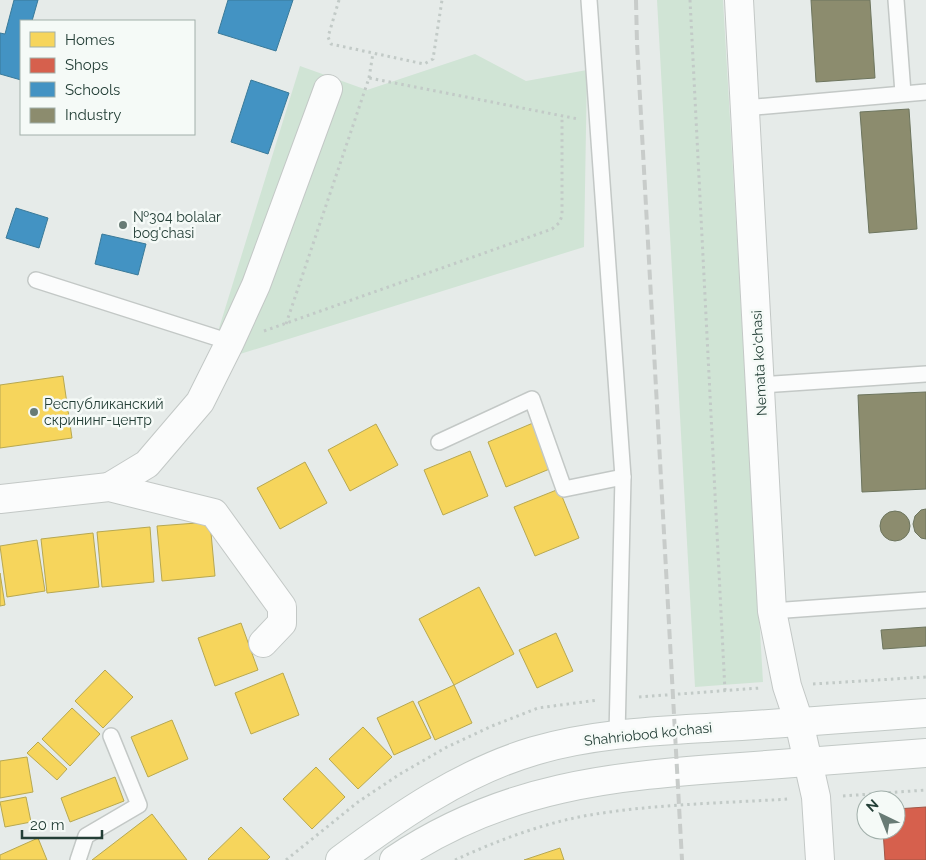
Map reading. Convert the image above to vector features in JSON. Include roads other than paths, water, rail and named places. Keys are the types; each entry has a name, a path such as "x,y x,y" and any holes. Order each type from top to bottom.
{"street":[{"name":"Nemata ko'chasi","path":"739,0 772,611 786,686 799,722 816,798 820,860"},
{"path":"109,486 147,464 200,402 256,284 328,89"},
{"path":"0,499 109,486 214,513 282,607 282,623 263,644"},
{"name":"Shahriobod ko'chasi","path":"340,860 413,808 459,782 533,751 560,744 646,731 926,713"},
{"path":"394,860 456,824 510,802 564,787 667,772 926,753"}],"lane":[{"path":"589,0 623,477 617,735"},
{"path":"896,0 903,93"},
{"path":"745,108 926,92"},
{"path":"36,280 230,342"},
{"path":"760,385 926,374"},
{"path":"439,442 532,399 564,489 623,477"},
{"path":"772,611 926,600"},
{"path":"78,860 86,836 139,805 111,736"}],"railway":[{"path":"636,0 682,860"}],"place":[{"name":"№304 bolalar bog'chasi","path":"123,225"},
{"name":"Республиканский скрининг-центр","path":"34,412"}]}
